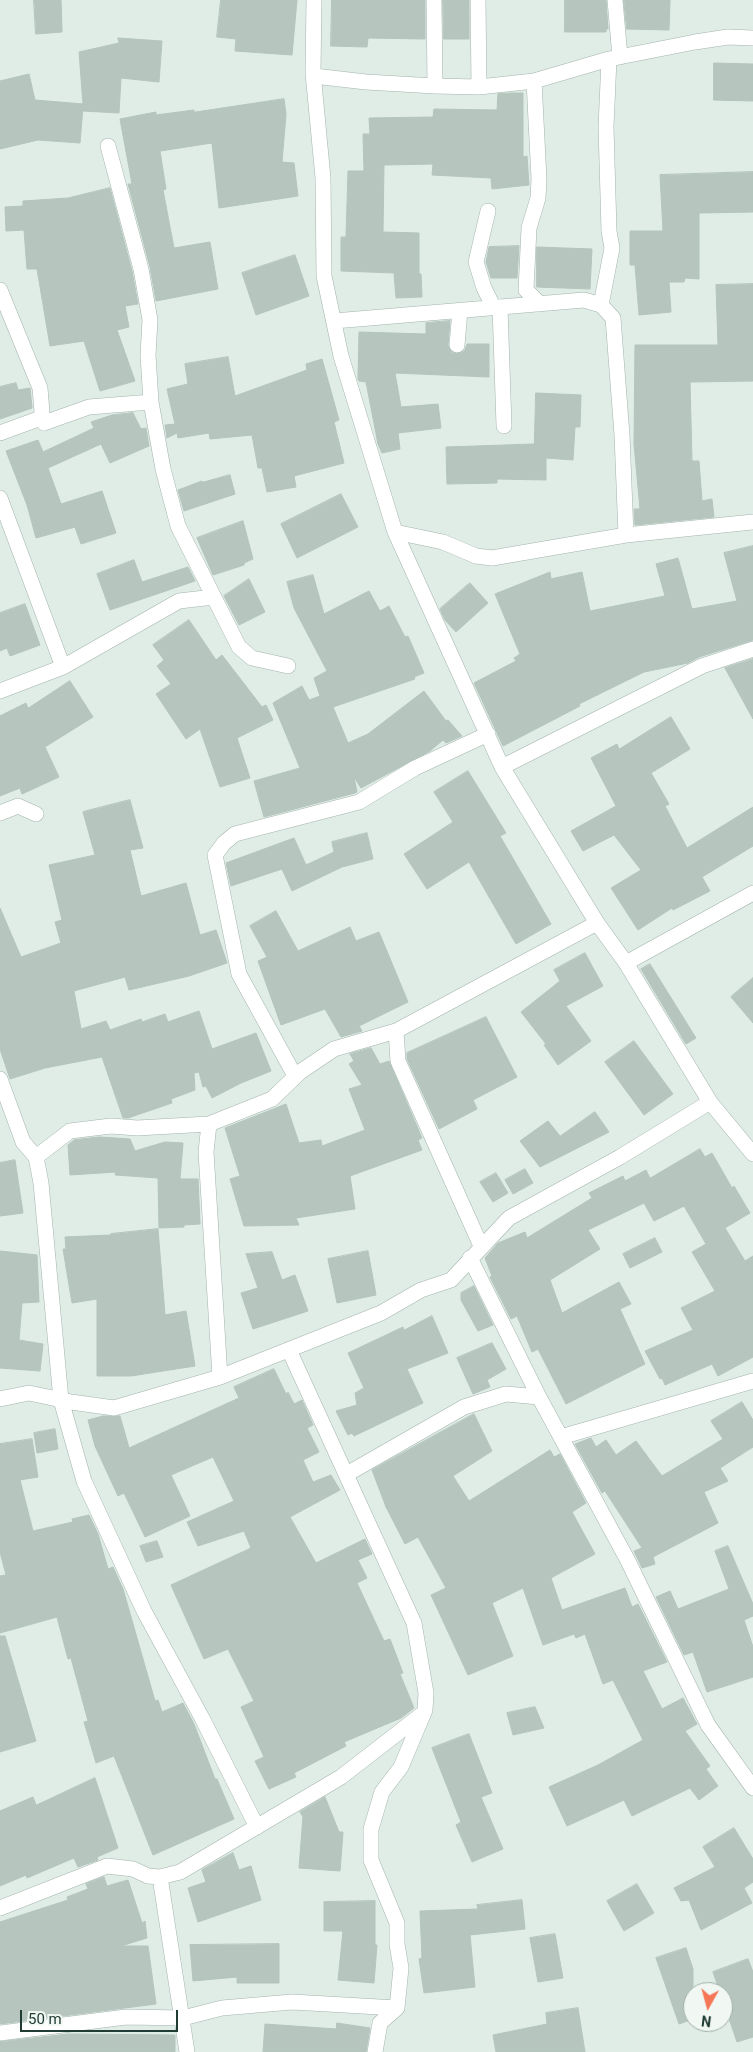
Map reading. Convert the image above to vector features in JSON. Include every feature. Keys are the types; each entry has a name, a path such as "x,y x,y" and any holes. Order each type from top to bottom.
{"street":[{"path":"314,0 314,76 323,178 324,276 341,356 395,532 502,766 597,923 626,964 710,1102 751,1148"},
{"path":"434,0 435,86"},
{"path":"478,0 479,87"},
{"path":"601,305 612,248 609,231 606,127 614,58 615,0"},
{"path":"314,76 366,82 479,87 534,81 614,58 695,42 728,38 753,38"},
{"path":"534,81 539,179 538,198 529,228 526,290 540,304"},
{"path":"108,146 141,268 146,294 150,320 148,355 151,402 163,470 178,526 239,647 252,658 288,666"},
{"path":"488,211 476,262 484,288 497,308 504,426"},
{"path":"0,290 40,388 41,418 44,423 89,407 151,402"},
{"path":"334,321 584,300 601,305 613,318 622,435 626,535"},
{"path":"458,345 460,310"},
{"path":"0,433 41,418"},
{"path":"0,498 63,667"},
{"path":"395,532 444,542 476,556 492,558 626,535 753,522"},
{"path":"0,691 63,667 179,601 214,597"},
{"path":"502,766 702,666 753,649"},
{"path":"295,1076 239,974 215,855 224,843 235,834 359,802 415,768 488,734"},
{"path":"0,813 18,806 36,814"},
{"path":"626,964 753,893"},
{"path":"36,1157 70,1131 112,1126 137,1128 210,1124 272,1099 295,1076 334,1049 396,1031 597,923"},
{"path":"396,1031 398,1061 481,1246"},
{"path":"0,1079 23,1142 36,1157 41,1183 61,1400 84,1481 140,1603 202,1718 257,1827"},
{"path":"0,1399 29,1393 114,1408 220,1377 381,1313 421,1290 451,1280 509,1218 620,1157 710,1102"},
{"path":"210,1124 206,1152 220,1377"},
{"path":"470,1258 538,1397 627,1559 708,1725 752,1784"},
{"path":"289,1350 384,1562 414,1623 426,1693 426,1710 401,1767 382,1792 371,1829 371,1860 396,1923 401,1968 397,2008 380,2023 375,2052"},
{"path":"561,1437 753,1382"},
{"path":"346,1474 464,1407 506,1394 538,1397"},
{"path":"0,1908 108,1866 134,1868 148,1876 160,1877 180,1872 341,1777 412,1723 426,1710"},
{"path":"160,1877 187,2052"},
{"path":"0,2033 126,2018 183,2018 222,2008 292,2002 397,2008"}],"building":[{"path":"34,0 61,0 62,32 36,34"},
{"path":"221,0 297,0 292,55 235,51 236,39 217,37"},
{"path":"332,0 425,0 425,39 368,38 367,47 331,46"},
{"path":"443,0 469,0 469,39 444,39"},
{"path":"565,0 606,0 608,29 606,29 606,32 565,32"},
{"path":"624,0 670,0 669,30 627,29"},
{"path":"118,38 162,41 159,82 121,78 119,113 83,111 83,107 80,143 38,140 0,149 0,81 29,74 35,100 83,104 79,52 119,43"},
{"path":"714,63 753,64 753,101 714,100"},
{"path":"523,93 523,157 527,156 529,185 492,189 491,178 432,175 433,164 384,165 383,232 419,233 419,274 421,274 422,297 396,298 394,273 341,271 341,237 346,237 348,171 364,171 363,134 370,134 369,118 433,117 434,109 497,110 498,94"},
{"path":"284,99 286,114 282,162 294,163 298,196 219,208 212,143 160,151 166,189 163,190 174,248 210,242 218,289 156,301 150,267 128,184 132,184 120,119 156,112 156,115 194,110 194,112"},
{"path":"753,172 753,212 699,213 699,279 685,278 684,282 669,282 671,312 639,315 635,265 630,265 630,231 663,231 660,175"},
{"path":"110,188 132,271 138,304 125,306 129,327 117,330 135,381 100,391 84,341 50,346 37,269 27,269 24,230 6,231 5,207 23,206 23,201 68,198"},
{"path":"519,246 517,278 491,278 486,262 489,247"},
{"path":"537,247 592,249 590,289 537,287"},
{"path":"295,255 309,296 256,315 242,273"},
{"path":"753,284 753,381 690,382 692,461 699,461 702,501 712,499 714,517 635,525 634,509 640,509 634,444 635,345 718,345 716,285"},
{"path":"450,321 448,345 452,353 461,353 465,350 467,344 489,344 489,377 395,373 401,407 438,404 441,428 398,433 400,449 382,453 378,444 366,382 359,381 358,379 359,332 426,334 426,323"},
{"path":"228,357 235,396 307,370 306,364 322,359 339,420 334,422 344,463 294,476 296,487 267,492 262,468 258,468 252,435 210,439 209,433 178,438 177,433 167,438 165,425 175,424 167,389 188,384 185,364"},
{"path":"16,383 18,390 30,388 32,408 0,419 0,387"},
{"path":"536,393 581,395 580,427 575,427 573,460 546,458 546,480 497,479 497,483 447,484 446,447 534,444"},
{"path":"133,413 141,429 146,428 149,446 110,463 101,444 48,468 61,504 102,491 116,533 81,544 75,527 36,538 27,505 6,451 38,440 43,452 94,428 91,422 112,415"},
{"path":"230,475 235,494 184,511 178,490 202,481"},
{"path":"341,494 358,527 297,558 281,524"},
{"path":"243,521 253,559 244,563 244,565 213,575 197,538"},
{"path":"753,546 753,640 699,657 688,663 644,672 579,704 580,706 503,746 474,683 516,661 514,658 520,654 495,594 550,572 551,579 582,572 590,611 665,596 656,564 678,558 692,609 737,601 724,553"},
{"path":"134,560 142,582 188,567 195,581 110,610 97,574"},
{"path":"313,575 324,614 369,591 380,611 389,606 405,637 408,636 424,673 414,677 415,679 333,707 348,743 368,734 424,691 446,721 448,720 462,736 446,743 443,740 430,751 361,788 354,777 357,792 355,793 264,817 254,781 300,768 273,703 302,686 309,700 320,696 314,678 327,671 294,608 287,582"},
{"path":"249,579 265,612 239,625 224,596"},
{"path":"470,583 488,603 456,632 445,620 440,609"},
{"path":"25,604 40,645 10,656 7,648 0,651 0,613"},
{"path":"189,620 216,660 222,655 262,707 266,705 273,720 237,738 250,778 220,787 200,729 186,739 156,694 171,684 157,666 164,660 153,645"},
{"path":"753,659 753,719 725,668"},
{"path":"70,681 93,717 45,747 59,777 22,794 20,788 0,796 0,716 26,703 28,708"},
{"path":"671,717 690,749 651,773 669,804 665,806 687,848 753,807 753,846 702,877 710,891 673,910 672,908 638,930 611,888 641,870 614,835 583,851 571,831 616,806 591,758 617,744 619,749"},
{"path":"468,771 506,833 500,836 551,924 516,944 469,862 427,889 404,854 453,822 434,792"},
{"path":"130,800 143,848 130,850 141,896 186,883 200,935 216,930 227,963 189,976 129,990 125,977 74,991 81,1029 106,1021 110,1030 141,1019 142,1022 165,1014 168,1022 199,1011 212,1049 256,1033 271,1071 241,1083 212,1098 206,1086 203,1087 199,1072 194,1073 195,1090 171,1099 172,1103 123,1118 102,1057 45,1068 10,1079 0,1049 0,908 21,957 61,943 55,922 62,920 49,865 95,855 83,812"},
{"path":"367,833 373,859 342,867 292,891 282,869 231,886 226,863 294,838 306,865 334,852 332,842"},
{"path":"276,911 298,951 350,927 356,941 379,932 408,1002 359,1026 362,1031 341,1037 325,1009 281,1025 258,961 267,957 250,926"},
{"path":"585,953 603,986 566,1006 591,1041 558,1065 544,1045 546,1044 521,1012 560,981 554,970"},
{"path":"650,964 696,1038 686,1044 641,969"},
{"path":"753,978 753,1023 731,997"},
{"path":"486,1017 517,1077 473,1100 477,1109 439,1129 407,1059 407,1053"},
{"path":"634,1041 673,1094 644,1115 605,1062"},
{"path":"371,1048 380,1064 389,1061 422,1138 418,1140 422,1150 350,1176 355,1209 296,1218 299,1225 244,1226 230,1179 240,1176 225,1128 286,1104 299,1143 321,1140 322,1146 365,1130 349,1089 362,1085 349,1064 354,1061 350,1054"},
{"path":"595,1112 609,1132 540,1167 520,1141 548,1121 560,1136"},
{"path":"100,1137 130,1139 135,1151 165,1142 183,1143 180,1179 198,1179 200,1224 159,1228 158,1178 115,1175 116,1172 70,1175 68,1145 74,1140"},
{"path":"700,1149 705,1157 712,1153 732,1188 734,1186 750,1213 725,1228 745,1261 753,1256 753,1357 718,1376 712,1364 665,1385 662,1378 660,1379 645,1351 693,1330 681,1308 715,1291 692,1252 706,1244 684,1206 654,1221 644,1203 588,1230 600,1249 550,1280 562,1313 619,1282 631,1304 620,1309 645,1364 566,1404 538,1349 532,1352 517,1316 511,1319 490,1277 492,1276 485,1258 498,1243 525,1232 527,1238 592,1198 589,1193 623,1176 625,1181 646,1170 650,1178"},
{"path":"15,1160 23,1213 0,1216 0,1163"},
{"path":"525,1169 533,1183 513,1194 505,1180"},
{"path":"496,1173 508,1193 493,1202 480,1182"},
{"path":"158,1229 165,1315 186,1311 195,1366 131,1376 97,1376 97,1299 72,1303 63,1249 66,1249 65,1237 111,1235"},
{"path":"655,1238 662,1252 630,1268 623,1254"},
{"path":"0,1251 37,1255 39,1302 22,1303 19,1340 43,1344 40,1371 0,1368"},
{"path":"368,1251 376,1295 337,1303 328,1259"},
{"path":"272,1252 282,1280 295,1275 308,1311 253,1329 241,1293 258,1288 246,1254"},
{"path":"474,1286 493,1325 478,1331 461,1300 461,1293"},
{"path":"432,1316 448,1353 407,1369 423,1403 354,1436 352,1433 348,1435 336,1411 357,1405 355,1393 364,1388 348,1353 403,1327 404,1330"},
{"path":"492,1343 506,1369 487,1380 490,1387 473,1394 457,1358"},
{"path":"274,1369 286,1394 288,1392 294,1404 302,1400 313,1425 307,1428 319,1452 303,1460 313,1482 331,1475 340,1490 290,1517 316,1563 365,1539 372,1554 358,1560 367,1578 357,1583 384,1641 390,1639 403,1673 400,1674 414,1708 401,1718 344,1742 346,1746 294,1773 296,1777 269,1789 255,1761 264,1757 241,1707 254,1701 228,1649 204,1659 171,1585 251,1548 244,1531 198,1546 187,1522 234,1501 213,1457 171,1475 190,1516 145,1537 124,1493 118,1496 95,1446 88,1420 103,1416 120,1416 129,1448 239,1398 234,1387"},
{"path":"742,1402 753,1420 753,1447 720,1468 728,1481 704,1492 718,1523 653,1557 655,1564 642,1568 634,1551 642,1548 605,1491 602,1493 575,1444 591,1438 596,1447 606,1440 616,1455 636,1441 662,1476 723,1439 711,1421"},
{"path":"474,1414 492,1451 453,1476 469,1501 550,1450 554,1457 560,1454 586,1503 572,1512 595,1554 551,1578 562,1610 625,1588 632,1607 638,1604 667,1662 643,1671 662,1709 683,1698 697,1724 685,1731 710,1766 706,1769 718,1786 699,1800 690,1788 632,1816 624,1800 567,1826 549,1787 598,1765 643,1740 613,1680 603,1684 585,1634 576,1638 574,1634 543,1645 523,1588 492,1603 513,1656 468,1675 431,1595 446,1588 418,1537 405,1544 386,1507 372,1470"},
{"path":"55,1429 58,1449 37,1453 34,1433"},
{"path":"32,1439 38,1477 20,1480 33,1531 73,1522 72,1519 89,1515 98,1534 108,1569 113,1567 123,1589 155,1701 158,1700 162,1712 183,1703 194,1724 215,1779 217,1779 234,1819 153,1855 114,1756 96,1763 84,1722 88,1721 71,1658 68,1659 57,1617 0,1633 0,1576 6,1575 0,1552 0,1444"},
{"path":"157,1541 163,1557 146,1562 140,1546"},
{"path":"728,1546 753,1604 753,1616 744,1620 753,1647 753,1677 707,1692 693,1652 684,1655 656,1597 670,1591 678,1609 729,1589 715,1551"},
{"path":"0,1636 5,1636 36,1741 0,1752"},
{"path":"535,1707 544,1728 513,1735 507,1713"},
{"path":"469,1734 492,1793 481,1797 503,1849 472,1862 456,1825 461,1822 432,1748"},
{"path":"95,1778 118,1848 97,1857 98,1860 78,1867 74,1858 27,1878 26,1875 0,1886 0,1811 33,1797 36,1805"},
{"path":"325,1797 339,1832 343,1832 340,1871 299,1868 303,1817 300,1812"},
{"path":"734,1828 753,1859 753,1882 744,1888 752,1903 701,1930 689,1900 681,1901 674,1888 715,1867 703,1847"},
{"path":"233,1853 239,1870 251,1866 261,1900 198,1922 188,1888 206,1882 202,1870"},
{"path":"104,1877 107,1886 128,1880 142,1923 145,1921 147,1938 121,1946 148,1946 156,2004 0,2024 0,1922 68,1900 67,1897 88,1889 86,1884"},
{"path":"637,1884 654,1913 624,1931 607,1901"},
{"path":"522,1900 525,1929 470,1935 475,1987 424,1993 419,1959 422,1958 420,1911 478,1909 477,1905"},
{"path":"375,1901 375,1945 377,1945 374,1983 338,1980 343,1931 324,1931 324,1902"},
{"path":"555,1934 563,1978 538,1982 530,1938"},
{"path":"279,1944 279,1983 237,1983 237,1977 193,1981 190,1945"},
{"path":"686,1948 693,1969 693,1982 683,1982 683,2023 679,2024 656,1958"},
{"path":"748,1959 753,1972 753,2037 737,2042 733,2030 733,1982 716,1982 713,1972"},
{"path":"578,2008 585,2052 496,2052 493,2035 547,2024 546,2013"},
{"path":"337,2023 370,2028 366,2052 263,2052 265,2024 336,2029"},
{"path":"69,2034 175,2035 175,2052 0,2052 0,2042"}]}
